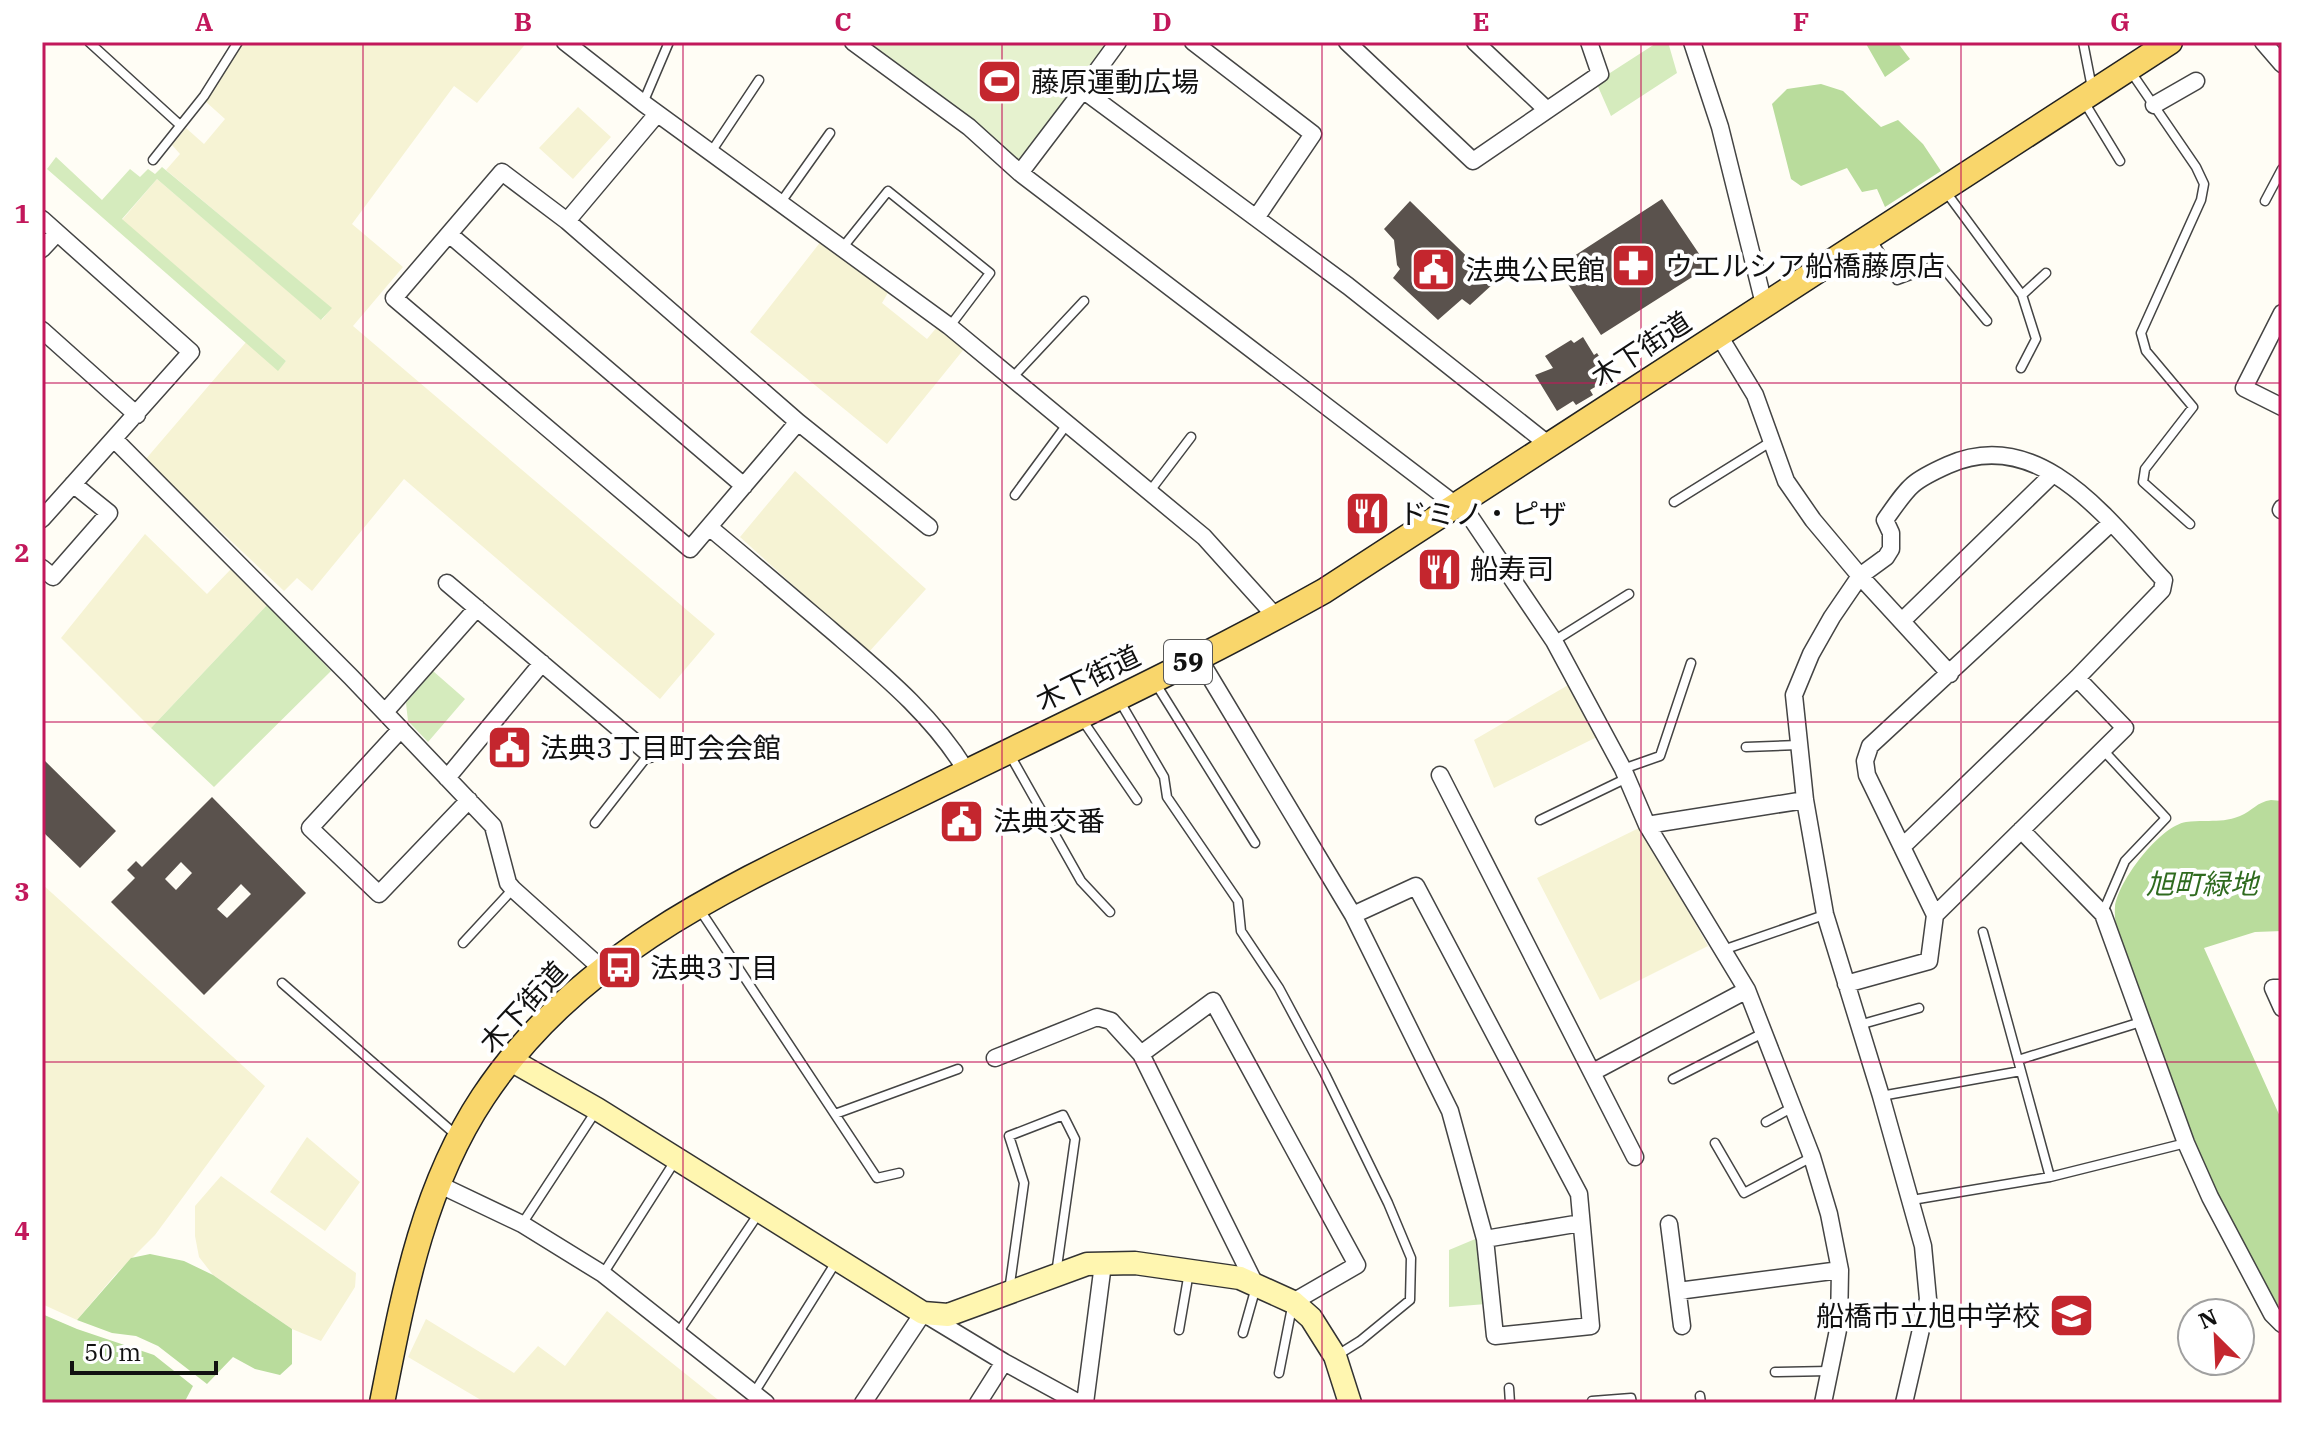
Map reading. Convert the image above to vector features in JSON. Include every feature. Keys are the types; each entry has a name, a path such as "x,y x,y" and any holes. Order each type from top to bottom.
{"main road":[{"name":"木下街道","path":"382,1403 420,1234 438,1184 460,1138 482,1098 511,1060 554,1010 601,968 696,905 1198,657 1324,591 2170,42"}],"street":[{"path":"565,42 657,114 949,326 1204,537 1276,617"},
{"path":"853,42 969,127 1020,173 1469,515 1554,641 1625,773 1647,825 1747,990 1765,1032 1812,1157 1829,1214 1840,1270 1839,1325 1823,1403"},
{"path":"1020,173 1118,42"},
{"path":"1193,42 1313,134 1256,218"},
{"path":"1347,42 1473,161 1600,74 1589,42"},
{"path":"1475,42 1547,110"},
{"path":"1692,42 1720,127 1764,304"},
{"path":"2263,42 2282,64"},
{"path":"2154,105 2196,81"},
{"path":"1083,90 1372,305 1549,445"},
{"path":"567,221 657,114"},
{"path":"798,422 690,549 394,298 502,172 567,221 798,422 929,527"},
{"path":"42,219 191,352 42,519"},
{"path":"42,249 57,233"},
{"path":"449,234 744,486"},
{"path":"2282,313 2244,388 2282,407"},
{"path":"42,330 137,415"},
{"path":"1718,334 1755,395 1786,481 1813,520 1860,576 1950,674"},
{"path":"114,439 351,677 493,826 508,883 601,968"},
{"path":"1902,847 2077,678 2162,590 2164,580 2073,486 2013,457 1994,454 1958,461 1909,486 1885,520 1891,533 1891,549 1886,557 1860,576 1811,654 1794,695 1805,800 1825,914 1912,1200 1923,1246 1928,1299 1904,1403"},
{"path":"1902,621 2053,474"},
{"path":"42,568 53,577 109,513 73,484"},
{"path":"1846,984 1929,961 1935,915 1867,775 1865,761 1870,746 2111,523"},
{"path":"709,527 921,710 954,750 967,772"},
{"path":"447,583 649,754"},
{"path":"385,712 477,608"},
{"path":"1198,657 1353,915 1450,1111 1485,1239 1495,1336 1591,1326 1579,1194 1416,886 1353,915"},
{"path":"447,778 542,663"},
{"path":"1935,915 2125,728 2077,678"},
{"path":"401,729 310,828 379,894 469,800"},
{"path":"1440,775 1635,1157"},
{"path":"1647,825 1805,800"},
{"path":"2021,830 2103,914 2186,1143 2210,1197 2258,1288 2272,1314 2282,1324"},
{"path":"2282,988 2273,988 2282,1008"},
{"path":"1593,1072 1747,990"},
{"path":"1141,1054 1213,1001 1357,1265 1293,1302"},
{"path":"995,1058 1097,1017 1111,1021 1141,1054 1256,1286"},
{"path":"511,1060 597,1109 675,1161 1004,1362 1082,1403 1103,1264"},
{"path":"438,1184 522,1224 603,1274 760,1398"},
{"path":"1485,1239 1581,1223"},
{"path":"1669,1224 1682,1326"},
{"path":"923,1313 948,1315 1087,1264 1135,1263 1240,1278 1293,1302 1311,1318 1335,1356 1350,1403"},
{"path":"1678,1291 1840,1270"},
{"path":"863,1403 923,1313"},
{"path":"978,1403 1004,1362"}],"lane":[{"path":"89,42 180,125"},
{"path":"153,160 204,96 238,42"},
{"path":"643,103 669,42"},
{"path":"2083,42 2088,95 2120,161"},
{"path":"2129,68 2196,167 2204,184 2201,200 2141,333 2146,351 2193,407 2145,469 2143,482 2190,524"},
{"path":"710,153 759,80"},
{"path":"781,202 830,133"},
{"path":"2265,201 2282,169"},
{"path":"1944,188 2022,295 2036,339 2021,368"},
{"path":"843,247 888,191 990,273 949,326"},
{"path":"1870,237 1897,280 1940,264 1987,321"},
{"path":"2022,295 2046,273"},
{"path":"1012,378 1084,301"},
{"path":"1015,495 1068,423"},
{"path":"1150,491 1191,437"},
{"path":"1674,502 1772,441"},
{"path":"1554,641 1629,594"},
{"path":"1540,820 1660,756 1691,663"},
{"path":"1153,679 1255,843"},
{"path":"1117,696 1164,777 1167,797 1238,901 1241,931 1279,988 1325,1074 1388,1203 1411,1258 1410,1300 1360,1341 1335,1356"},
{"path":"1079,716 1137,800"},
{"path":"1746,747 1798,745"},
{"path":"2103,750 2166,818 2125,861 2103,914"},
{"path":"1008,751 1081,881 1110,912"},
{"path":"595,823 649,754"},
{"path":"463,943 513,889"},
{"path":"696,905 877,1178 899,1173"},
{"path":"1723,950 1825,914"},
{"path":"1983,932 2050,1177"},
{"path":"282,983 460,1138"},
{"path":"1859,1025 1919,1008"},
{"path":"2018,1060 2141,1022"},
{"path":"1673,1079 1765,1032"},
{"path":"835,1114 958,1069"},
{"path":"1881,1096 2021,1071"},
{"path":"1766,1122 1793,1107"},
{"path":"522,1224 597,1109"},
{"path":"1009,1292 1024,1183 1009,1136 1063,1115 1075,1139 1056,1275"},
{"path":"1715,1143 1744,1193 1812,1157"},
{"path":"1912,1200 2050,1177 2186,1143"},
{"path":"603,1274 675,1161"},
{"path":"678,1333 759,1213"},
{"path":"760,1398 837,1261"},
{"path":"1179,1330 1189,1272"},
{"path":"1243,1333 1256,1286"},
{"path":"1279,1373 1293,1302"},
{"path":"1775,1372 1829,1371"},
{"path":"1509,1388 1510,1403"},
{"path":"1592,1401 1631,1398 1632,1403"}],"shaded area":[{"path":"244,42 527,42 477,103 454,86 352,224 403,267 353,326 715,634 660,699 404,479 312,591 297,578 284,591 145,460 247,341 278,370 286,361 122,220 157,179 322,320 331,308 166,170 180,154 172,145 186,128 204,144 225,119 205,101"},
{"path":"578,107 611,137 573,179 539,148"},
{"path":"822,240 889,291 882,303 927,339 937,327 964,349 887,444 750,332"},
{"path":"795,471 926,589 868,653 740,537"},
{"path":"145,534 207,594 231,569 268,604 151,728 61,638"},
{"path":"1570,684 1599,736 1494,788 1474,740"},
{"path":"1641,827 1708,946 1600,1000 1537,878"},
{"path":"42,884 265,1086 155,1235 115,1275 77,1320 42,1304"},
{"path":"307,1137 360,1182 325,1231 270,1192"},
{"path":"221,1176 356,1273 355,1287 321,1341 292,1329 213,1275 199,1257 195,1206"},
{"path":"607,1311 722,1403 486,1403 408,1357 426,1319 514,1373 538,1346 565,1366"}],"green space":[{"name":"藤原運動広場","path":"867,42 1109,42 1020,161 976,123"},
{"path":"1658,42 1668,42 1677,73 1611,116 1596,82"},
{"path":"1865,42 1897,42 1910,59 1885,77"},
{"path":"1821,84 1843,91 1881,127 1898,120 1923,144 1941,171 1885,207 1877,189 1862,192 1847,168 1801,186 1791,179 1772,104 1787,89"},
{"path":"56,157 102,200 130,169 140,177 148,169 155,174 162,167 332,308 321,320 157,179 122,219 286,361 278,371 47,169"},
{"path":"268,604 331,671 214,787 151,728"},
{"path":"433,671 465,699 428,742 408,721 406,703"},
{"name":"旭町緑地","path":"2271,800 2282,801 2282,931 2255,932 2204,948 2282,1121 2282,1315 2228,1215 2186,1120 2125,959 2115,917 2115,907 2124,883 2142,856 2164,833 2186,822 2233,818"},
{"path":"1480,1237 1486,1304 1449,1307 1449,1250"},
{"path":"150,1254 184,1261 213,1275 292,1329 292,1364 280,1375 255,1369 233,1357 207,1384 158,1346 136,1336 112,1333 77,1320 131,1258"},
{"path":"42,1314 154,1355 193,1386 184,1403 47,1403 42,1398"}],"building":[{"path":"1662,199 1708,267 1601,335 1557,267"},
{"path":"1410,201 1494,283 1470,305 1462,299 1438,320 1393,278 1400,269 1394,240 1384,229"},
{"path":"1583,337 1612,377 1590,390 1593,395 1576,405 1573,401 1557,411 1535,375 1553,368 1545,356 1571,340 1574,343"},
{"path":"42,758 116,831 80,868 42,831"},
{"path":"212,797 306,893 204,995 111,902 135,878 127,870 136,861 142,867","holes":["181,862 192,873 176,890 165,879","241,884 251,894 227,918 217,909"]}],"place":[{"name":"藤原運動広場","path":"1000,82"},
{"name":"ウエルシア船橋藤原店","path":"1634,266"},
{"name":"法典公民館","path":"1434,270"},
{"name":"ドミノ・ピザ","path":"1368,514"},
{"name":"船寿司","path":"1439,569"},
{"name":"法典3丁目町会会館","path":"509,748"},
{"name":"法典交番","path":"962,821"},
{"name":"法典3丁目","path":"619,968"},
{"name":"船橋市立旭中学校","path":"2071,1316"}]}
